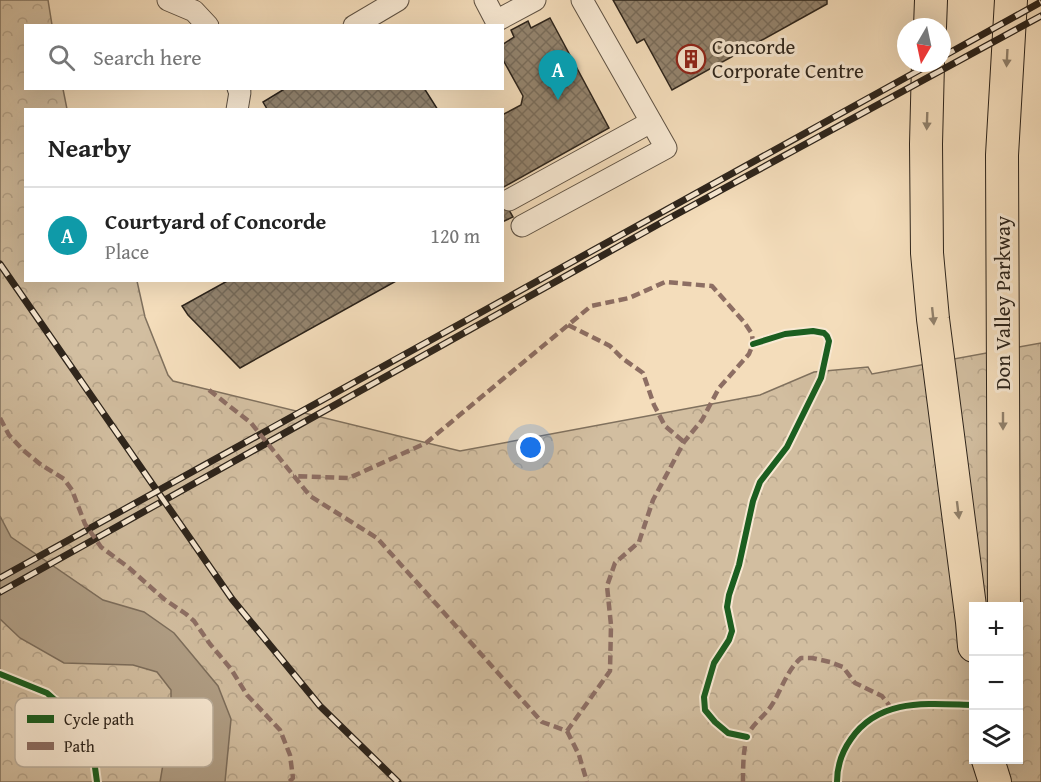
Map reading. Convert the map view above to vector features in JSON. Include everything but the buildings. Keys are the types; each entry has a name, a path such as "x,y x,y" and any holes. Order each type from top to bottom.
{"highway":[{"path":"930,18 931,0"},
{"name":"Don Valley Parkway","path":"1004,602 1002,155 1011,0"},
{"path":"928,72 927,253 933,319 970,602"},
{"path":"990,764 995,782"},
{"path":"995,782 996,764"}],"lane":[{"path":"168,0 195,11 206,24"},
{"path":"357,24 398,0"},
{"path":"485,0 496,21 528,2"},
{"path":"522,226 666,148 582,0"},
{"path":"509,200 651,122"}],"green space":[{"path":"0,0 48,0 52,24 24,24 24,90 63,90 67,108 24,108 24,282 137,282 145,317 168,375 173,381 460,451 760,395 814,372 868,367 872,374 1041,343 1041,782 0,782"}],"shaded area":[{"path":"0,516 11,537 103,600 144,612 174,633 218,686 231,719 225,782 160,782 163,767 213,767 213,698 171,698 171,690 157,672 133,665 64,663 20,638 0,619"}],"railway":[{"path":"951,52 1041,2"},
{"path":"0,592 666,220 1041,16"},
{"path":"0,578 916,72"},
{"path":"0,264 232,599 320,706 398,782"}],"marked path":[{"path":"209,390 251,423 310,496 377,538 542,722 567,731 610,671 611,625 607,586 615,563 639,542 653,500 684,442 702,420 719,388 749,354 753,344 752,334 712,286 665,282 629,298 591,306 426,443 349,478 293,476"},
{"path":"568,325 610,346 643,373 654,405 665,426 684,442"},
{"path":"0,418 9,435 23,450 64,479 72,490 85,524 101,547 194,621 231,669 247,695 280,730 290,755 293,778 289,782"},
{"path":"743,782 744,752 748,735 769,709 787,676 801,658 812,658 843,667 855,683 882,696 892,709"},
{"path":"567,731 579,755 587,782"}],"cycle path":[{"path":"747,737 728,733 715,722 705,710 704,697 714,663 732,631 727,607 753,501 760,482 787,447 821,378 829,341 824,333 813,331 785,334 753,344"},
{"path":"0,674 47,693 53,698"},
{"path":"837,782 840,760 845,749 863,725 876,716 906,706 969,705"},
{"path":"95,767 97,782"}],"place":[{"name":"Concorde Corporate Centre","path":"691,59"},
{"name":"Courtyard of Concorde","path":"558,100"}]}
